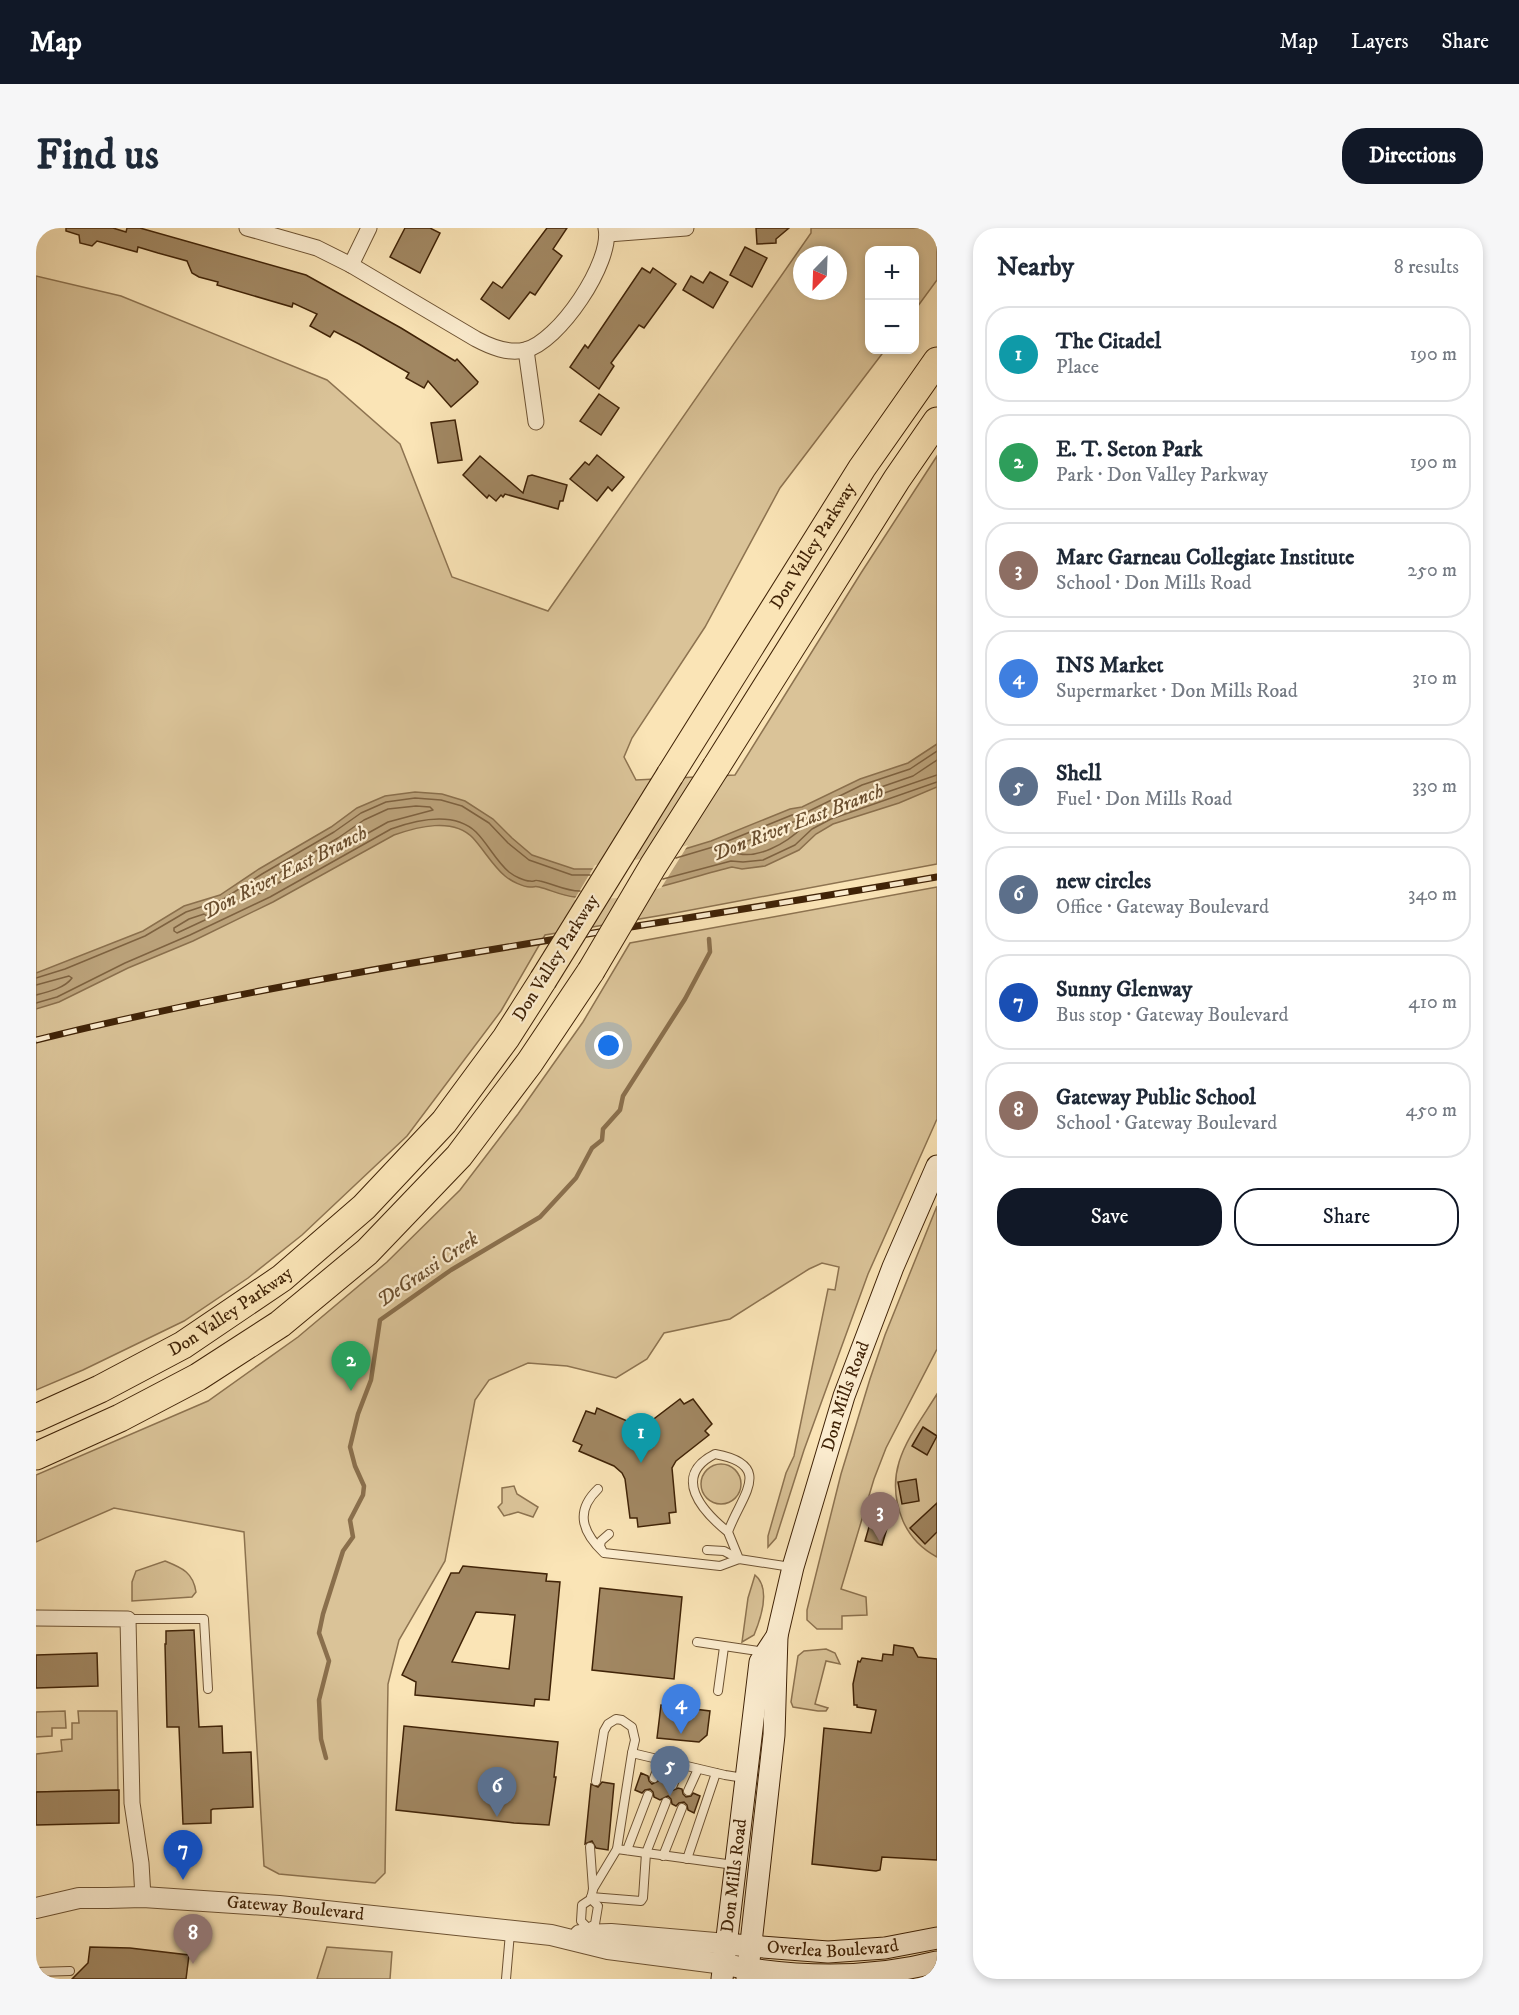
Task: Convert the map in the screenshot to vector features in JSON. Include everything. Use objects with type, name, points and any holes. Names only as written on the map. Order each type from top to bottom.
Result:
[{"type":"highway","name":"Don Valley Parkway","points":[[36,1418],[100,1389],[183,1346],[292,1270],[364,1207],[444,1122],[506,1038],[861,468],[937,362]]},
{"type":"highway","name":"Don Valley Parkway","points":[[36,1456],[120,1418],[198,1377],[280,1324],[367,1252],[459,1156],[530,1062],[591,971],[897,479],[937,421]]},
{"type":"main road","name":"Don Mills Road","points":[[747,1973],[774,1735],[772,1644],[843,1396],[893,1267],[937,1166]]},
{"type":"main road","name":"Don Mills Road","points":[[724,1962],[760,1662],[772,1644]]},
{"type":"main road","name":"Overlea Boulevard","points":[[724,1962],[750,1946],[828,1952],[885,1948],[937,1938]]},
{"type":"main road","name":"Overlea Boulevard","points":[[724,1962],[747,1973],[862,1974],[884,1973],[937,1962]]},
{"type":"street","points":[[247,228],[317,248],[351,265],[491,347],[515,352],[526,350],[552,335],[590,285],[600,267],[607,248],[607,231],[686,228]]},
{"type":"street","points":[[351,265],[369,228]]},
{"type":"street","points":[[526,350],[536,422]]},
{"type":"street","points":[[36,1618],[128,1619],[132,1803],[141,1863],[143,1897]]},
{"type":"street","name":"Gateway Boulevard","points":[[36,1908],[78,1898],[143,1897],[279,1906],[556,1936],[608,1949],[724,1962]]},
{"type":"street","name":"Gateway Boulevard","points":[[556,1936],[587,1931],[610,1934],[724,1962]]},
{"type":"lane","points":[[728,1532],[739,1506],[749,1492],[750,1478],[746,1469],[737,1460],[715,1454],[703,1460],[696,1469],[692,1484],[700,1504],[728,1532],[739,1559]]},
{"type":"lane","points":[[598,1489],[587,1504],[584,1526],[588,1536],[604,1553],[720,1566],[739,1559]]},
{"type":"lane","points":[[604,1553],[600,1546],[601,1540],[609,1534]]},
{"type":"lane","points":[[707,1550],[724,1551],[739,1559],[793,1567]]},
{"type":"lane","points":[[128,1619],[204,1619],[208,1689]]},
{"type":"lane","points":[[697,1642],[724,1647],[772,1644]]},
{"type":"lane","points":[[718,1691],[724,1647]]},
{"type":"lane","points":[[590,1847],[592,1895],[598,1909],[596,1923],[587,1931],[581,1921],[582,1905],[592,1895],[617,1849],[635,1740],[632,1727],[622,1720],[616,1719],[608,1724],[604,1731],[596,1780]]},
{"type":"lane","points":[[632,1753],[745,1778]]},
{"type":"lane","points":[[654,1778],[661,1760]]},
{"type":"lane","points":[[673,1785],[681,1765]]},
{"type":"lane","points":[[688,1791],[698,1769]]},
{"type":"lane","points":[[687,1859],[716,1773]]},
{"type":"lane","points":[[627,1850],[648,1795]]},
{"type":"lane","points":[[592,1895],[641,1901],[646,1853],[666,1802]]},
{"type":"lane","points":[[663,1856],[682,1808]]},
{"type":"lane","points":[[617,1849],[736,1865]]},
{"type":"lane","points":[[506,1979],[510,1932]]},
{"type":"lane","points":[[36,1972],[70,1971]]},
{"type":"shaded area","points":[[811,228],[937,228],[937,280],[919,305],[919,246],[865,246],[865,354],[882,354],[780,488],[705,627],[632,738],[624,757],[636,780],[735,775],[937,456],[937,864],[545,935],[501,1011],[407,1136],[302,1235],[248,1278],[184,1321],[36,1390],[36,276],[121,296],[327,380],[400,444],[452,577],[548,611],[793,259],[793,300],[847,300],[847,246],[802,246],[811,233]]},
{"type":"shaded area","points":[[937,887],[937,1119],[868,1274],[804,1450],[776,1538],[768,1547],[768,1536],[786,1473],[794,1456],[828,1289],[835,1290],[839,1267],[822,1263],[809,1269],[730,1319],[664,1333],[647,1359],[616,1378],[567,1366],[528,1363],[489,1380],[475,1400],[445,1561],[399,1640],[388,1684],[385,1873],[375,1883],[279,1874],[264,1866],[244,1532],[114,1508],[36,1542],[36,1475],[208,1401],[298,1337],[387,1262],[460,1190],[518,1114],[583,1022],[630,943]]},
{"type":"shaded area","points":[[937,1206],[937,1349],[886,1448],[874,1479],[841,1589],[866,1597],[867,1615],[842,1616],[842,1629],[817,1629],[807,1620],[807,1610],[841,1474],[885,1335]]},
{"type":"shaded area","points":[[937,1394],[937,1557],[917,1542],[906,1527],[897,1502],[895,1485],[902,1454]]},
{"type":"shaded area","points":[[721,1464],[729,1465],[735,1470],[740,1476],[740,1492],[735,1498],[729,1503],[721,1504],[713,1503],[707,1498],[702,1492],[701,1484],[702,1476],[707,1470],[713,1465]]},
{"type":"shaded area","points":[[514,1486],[517,1494],[538,1507],[533,1517],[518,1512],[504,1516],[498,1507],[502,1503],[502,1488]]},
{"type":"shaded area","points":[[165,1561],[189,1575],[196,1592],[192,1597],[132,1601],[132,1582],[136,1571]]},
{"type":"shaded area","points":[[755,1575],[763,1587],[762,1612],[754,1635],[742,1642],[748,1598]]},
{"type":"shaded area","points":[[826,1649],[835,1653],[840,1664],[826,1661],[815,1704],[828,1708],[826,1711],[818,1711],[793,1707],[791,1702],[798,1656],[804,1651]]},
{"type":"shaded area","points":[[65,1711],[66,1728],[52,1728],[52,1736],[36,1737],[36,1712]]},
{"type":"shaded area","points":[[78,1711],[117,1711],[118,1790],[36,1792],[36,1754],[62,1751],[61,1740],[72,1739],[72,1723],[79,1723]]},
{"type":"shaded area","points":[[327,1947],[392,1952],[390,1979],[317,1979]]},
{"type":"water","name":"Don River East Branch","points":[[937,744],[937,787],[899,803],[833,824],[816,834],[799,850],[765,866],[742,869],[732,867],[633,893],[593,898],[575,897],[539,887],[524,886],[510,880],[465,832],[445,826],[413,829],[394,835],[273,902],[193,941],[128,968],[59,1002],[36,1009],[36,973],[143,931],[184,906],[220,895],[331,827],[357,808],[385,796],[415,792],[442,794],[465,801],[493,819],[532,855],[574,869],[593,869],[642,862],[711,841],[790,809],[802,807],[860,779],[908,763]]},
{"type":"pier","points":[[688,845],[661,888],[618,898],[574,900],[595,865],[641,859]]},
{"type":"building","points":[[66,228],[113,228],[126,232],[127,228],[140,228],[306,275],[455,361],[457,359],[478,382],[451,407],[428,381],[424,388],[406,378],[409,373],[359,344],[334,331],[330,337],[310,326],[317,314],[293,303],[292,307],[217,285],[218,282],[192,273],[187,261],[138,247],[137,252],[97,241],[92,246],[80,243],[79,235],[66,231]]},
{"type":"building","points":[[405,228],[430,228],[440,233],[420,273],[390,257]]},
{"type":"building","points":[[547,228],[567,228],[553,249],[562,256],[535,295],[530,292],[509,319],[481,299],[493,282],[502,288]]},
{"type":"building","points":[[756,228],[789,228],[776,239],[776,243],[757,244]]},
{"type":"building","points":[[745,247],[767,258],[752,287],[730,275]]},
{"type":"building","points":[[642,268],[650,273],[653,268],[676,284],[644,328],[639,325],[611,363],[614,366],[599,389],[570,367],[585,345],[588,348]]},
{"type":"building","points":[[710,272],[728,282],[713,308],[683,290],[691,276],[703,283]]},
{"type":"building","points":[[599,394],[619,408],[601,435],[580,421]]},
{"type":"building","points":[[455,420],[462,460],[438,463],[431,423]]},
{"type":"building","points":[[597,455],[624,477],[612,491],[608,487],[597,501],[570,479],[585,462],[589,465]]},
{"type":"building","points":[[480,456],[523,493],[528,476],[532,475],[567,485],[563,501],[560,501],[558,509],[505,494],[496,501],[489,495],[487,498],[463,475]]},
{"type":"building","points":[[680,1399],[684,1404],[693,1399],[712,1424],[705,1431],[709,1435],[676,1461],[672,1468],[676,1512],[669,1513],[670,1523],[638,1527],[637,1518],[630,1518],[625,1479],[622,1473],[614,1466],[579,1451],[582,1445],[573,1441],[586,1411],[595,1414],[597,1408],[634,1424],[642,1424],[651,1421]]},
{"type":"building","points":[[923,1427],[937,1436],[927,1455],[912,1446]]},
{"type":"building","points":[[916,1479],[919,1501],[902,1504],[898,1482]]},
{"type":"building","points":[[937,1503],[937,1532],[925,1544],[910,1528]]},
{"type":"building","points":[[871,1520],[888,1525],[882,1545],[865,1541]]},
{"type":"building","points":[[463,1566],[547,1574],[546,1581],[560,1582],[549,1700],[535,1699],[534,1706],[415,1695],[416,1682],[402,1675],[451,1573],[459,1573]],"holes":[[[476,1612],[515,1615],[509,1669],[452,1662]]]},
{"type":"building","points":[[600,1588],[682,1597],[674,1679],[592,1670]]},
{"type":"building","points":[[194,1630],[199,1727],[222,1726],[223,1753],[251,1752],[253,1807],[213,1809],[211,1810],[211,1823],[183,1824],[179,1727],[167,1727],[165,1644],[166,1631]]},
{"type":"building","points":[[894,1645],[913,1648],[918,1657],[937,1659],[937,1860],[882,1857],[880,1870],[876,1871],[812,1864],[824,1728],[871,1733],[876,1710],[854,1705],[853,1684],[858,1661],[860,1662],[862,1658],[882,1661],[883,1654],[893,1655]]},
{"type":"building","points":[[97,1653],[98,1686],[36,1688],[36,1655]]},
{"type":"building","points":[[661,1705],[710,1711],[707,1735],[699,1742],[657,1738]]},
{"type":"building","points":[[404,1726],[558,1742],[549,1825],[396,1810]]},
{"type":"building","points":[[641,1773],[648,1776],[652,1784],[660,1780],[667,1783],[671,1791],[682,1789],[686,1797],[693,1793],[700,1796],[694,1813],[688,1810],[684,1802],[676,1806],[672,1804],[668,1796],[660,1800],[654,1797],[650,1789],[642,1793],[635,1790]]},
{"type":"building","points":[[602,1782],[614,1784],[608,1850],[596,1848],[592,1841],[585,1844],[591,1784],[598,1787]]},
{"type":"building","points":[[119,1790],[119,1823],[36,1825],[36,1792]]},
{"type":"building","points":[[90,1947],[130,1948],[189,1955],[186,1979],[72,1979],[88,1963]]},
{"type":"waterway","name":"DeGrassi Creek","points":[[326,1758],[321,1739],[319,1700],[329,1661],[319,1633],[343,1551],[353,1537],[350,1520],[363,1495],[364,1486],[350,1447],[358,1414],[371,1380],[380,1320],[451,1270],[540,1217],[576,1178],[592,1148],[602,1140],[603,1129],[620,1110],[623,1096],[685,999],[710,952],[709,939]]},
{"type":"railway","points":[[36,1040],[147,1014],[372,970],[937,877]]},
{"type":"place","name":"E. T. Seton Park","points":[[351,1391]]},
{"type":"place","name":"The Citadel","points":[[641,1463]]},
{"type":"place","name":"Marc Garneau Collegiate Institute","points":[[880,1542]]},
{"type":"place","name":"INS Market","points":[[681,1734]]},
{"type":"place","name":"Shell","points":[[670,1796]]},
{"type":"place","name":"new circles","points":[[497,1817]]},
{"type":"place","name":"Sunny Glenway","points":[[183,1880]]},
{"type":"place","name":"Gateway Public School","points":[[193,1964]]}]
